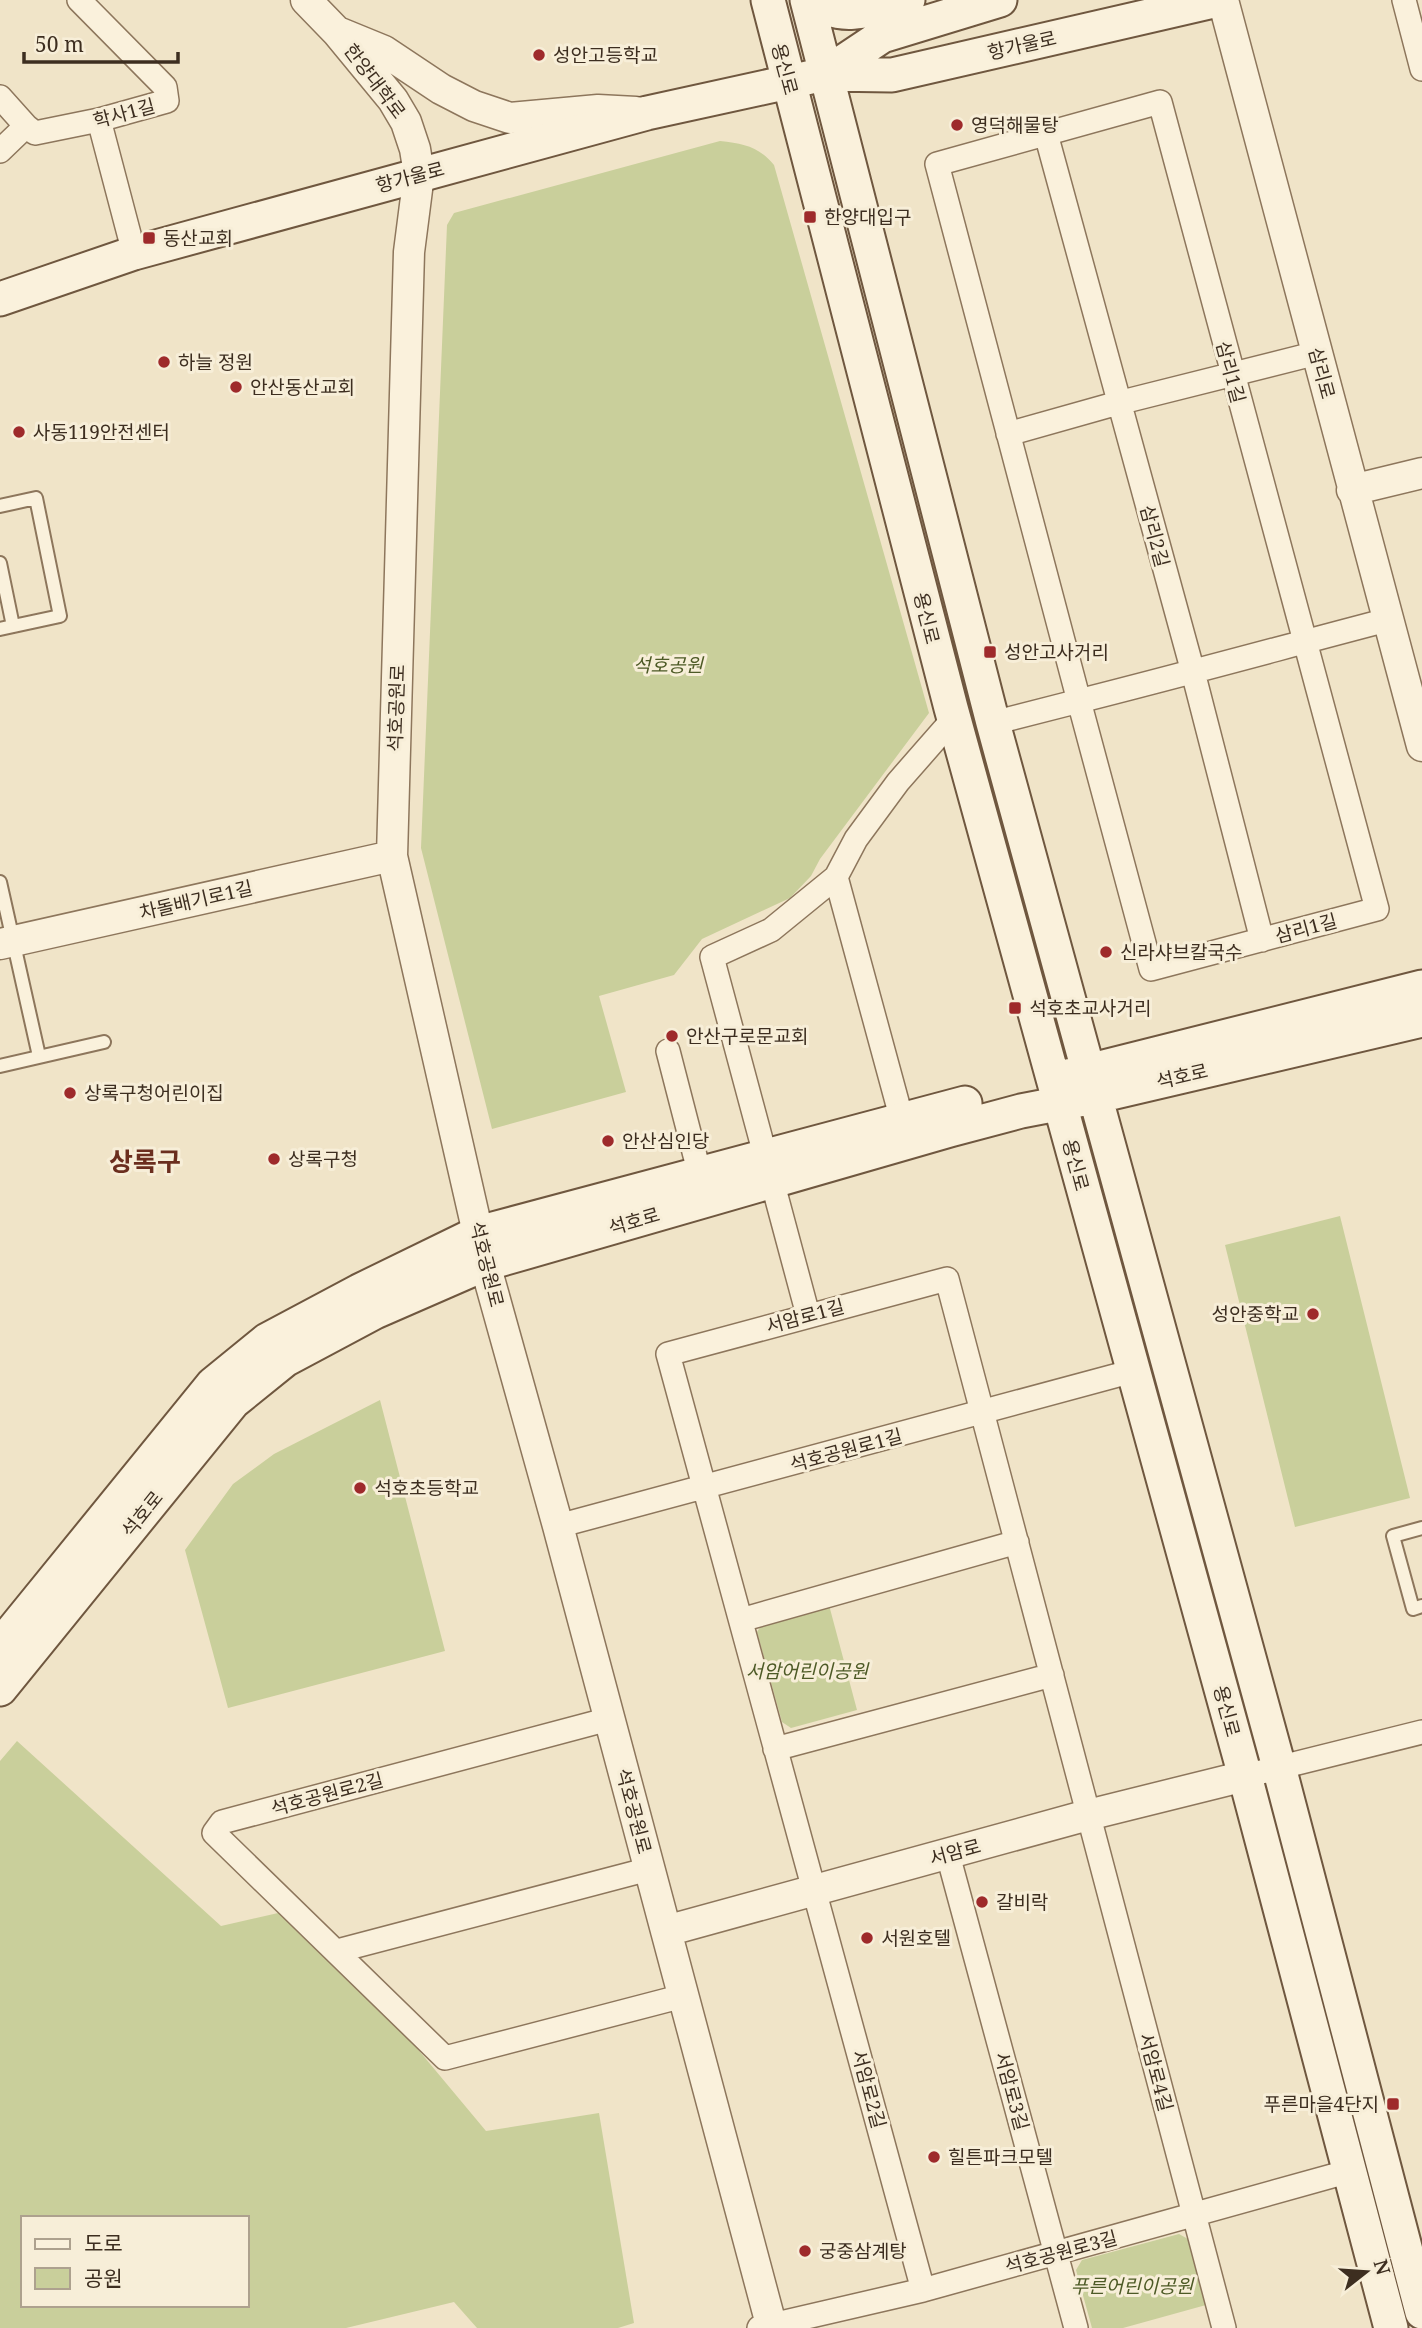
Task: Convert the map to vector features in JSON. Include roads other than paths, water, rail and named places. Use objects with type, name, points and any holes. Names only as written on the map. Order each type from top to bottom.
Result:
[{"type":"main road","name":"용신로","points":[[768,0],[954,718],[1245,1776],[1391,2328]]},
{"type":"main road","name":"용신로","points":[[807,0],[993,723],[1279,1767],[1422,2312]]},
{"type":"main road","points":[[817,0],[830,10],[843,12],[908,0]]},
{"type":"main road","name":"항가울로","points":[[825,74],[882,36],[1000,0]]},
{"type":"main road","name":"항가울로","points":[[0,299],[134,253],[647,113],[825,74],[892,75],[1218,0]]},
{"type":"main road","name":"석호로","points":[[1091,1084],[1422,987]]},
{"type":"main road","name":"석호로","points":[[0,1689],[11,1636],[213,1384],[267,1340],[359,1291],[700,1175],[768,1169],[902,1119],[1422,1020]]},
{"type":"main road","name":"석호로","points":[[482,1249],[768,1169],[950,1130],[1056,1091]]},
{"type":"street","name":"학사1길","points":[[26,126],[35,133],[99,120],[167,101],[166,88],[79,0]]},
{"type":"street","name":"한양대학로","points":[[306,0],[337,32],[393,100],[406,122],[415,149],[419,174]]},
{"type":"street","name":"삼리로","points":[[1223,0],[1422,746]]},
{"type":"street","points":[[1404,0],[1422,69]]},
{"type":"street","points":[[337,32],[384,51],[441,89],[474,106],[510,118],[598,110],[647,113]]},
{"type":"street","points":[[0,97],[26,126],[0,151]]},
{"type":"street","name":"삼리1길","points":[[1160,102],[1377,909],[1151,969],[937,163],[1046,134],[1160,102]]},
{"type":"street","points":[[99,120],[134,253]]},
{"type":"street","name":"삼리2길","points":[[1046,134],[1262,940]]},
{"type":"street","name":"석호공원로","points":[[419,174],[409,252],[392,856],[482,1249],[666,1931],[767,2327]]},
{"type":"street","points":[[1008,434],[1317,353]]},
{"type":"street","points":[[1352,490],[1422,473]]},
{"type":"street","points":[[993,723],[1387,620]]},
{"type":"street","points":[[808,1315],[712,957],[771,930],[836,877],[856,839],[898,782],[954,718]]},
{"type":"street","name":"차돌배기로1길","points":[[7,943],[392,856]]},
{"type":"street","points":[[836,877],[902,1119]]},
{"type":"street","points":[[668,1051],[700,1175]]},
{"type":"street","name":"서암로1길","points":[[814,1889],[667,1354],[808,1315],[947,1279],[1088,1815]]},
{"type":"street","name":"석호공원로1길","points":[[558,1526],[1133,1371]]},
{"type":"street","points":[[741,1620],[1017,1542]]},
{"type":"street","points":[[775,1749],[1052,1675]]},
{"type":"street","name":"석호공원로2길","points":[[609,1718],[222,1822],[214,1833],[445,2058],[683,1996]]},
{"type":"street","points":[[1245,1776],[1422,1732]]},
{"type":"street","name":"서암로","points":[[666,1931],[1088,1815],[1245,1776]]},
{"type":"street","name":"서암로4길","points":[[1088,1815],[1224,2328]]},
{"type":"street","name":"서암로3길","points":[[948,1855],[1076,2328]]},
{"type":"street","points":[[337,1951],[649,1869]]},
{"type":"street","name":"서암로2길","points":[[814,1889],[923,2290]]},
{"type":"street","name":"석호공원로3길","points":[[767,2327],[923,2290],[1350,2171]]},
{"type":"lane","points":[[0,506],[36,498],[60,616],[7,628],[0,563]]},
{"type":"lane","points":[[0,882],[7,943],[39,1056]]},
{"type":"lane","points":[[0,1066],[104,1042]]},
{"type":"lane","points":[[1422,1528],[1393,1536],[1413,1609],[1422,1606]]},
{"type":"place","name":"성안고등학교","points":[[539,55]]},
{"type":"place","name":"영덕해물탕","points":[[957,125]]},
{"type":"place","name":"한양대입구","points":[[810,217]]},
{"type":"place","name":"동산교회","points":[[149,238]]},
{"type":"place","name":"하늘 정원","points":[[164,362]]},
{"type":"place","name":"안산동산교회","points":[[236,387]]},
{"type":"place","name":"사동119안전센터","points":[[19,432]]},
{"type":"place","name":"성안고사거리","points":[[990,652]]},
{"type":"place","name":"신라샤브칼국수","points":[[1106,952]]},
{"type":"place","name":"석호초교사거리","points":[[1015,1008]]},
{"type":"place","name":"안산구로문교회","points":[[672,1036]]},
{"type":"place","name":"상록구청어린이집","points":[[70,1093]]},
{"type":"place","name":"안산심인당","points":[[608,1141]]},
{"type":"place","name":"상록구청","points":[[274,1159]]},
{"type":"place","name":"성안중학교","points":[[1313,1314]]},
{"type":"place","name":"석호초등학교","points":[[360,1488]]},
{"type":"place","name":"갈비락","points":[[982,1902]]},
{"type":"place","name":"서원호텔","points":[[867,1938]]},
{"type":"place","name":"푸른마을4단지","points":[[1393,2104]]},
{"type":"place","name":"힐튼파크모텔","points":[[934,2157]]},
{"type":"place","name":"궁중삼계탕","points":[[805,2251]]},
{"type":"district","name":"상록구","points":[[145,1162]]},
{"type":"park label","name":"석호공원","points":[[668,665]]},
{"type":"park label","name":"서암어린이공원","points":[[807,1671]]},
{"type":"park label","name":"푸른어린이공원","points":[[1132,2286]]}]
